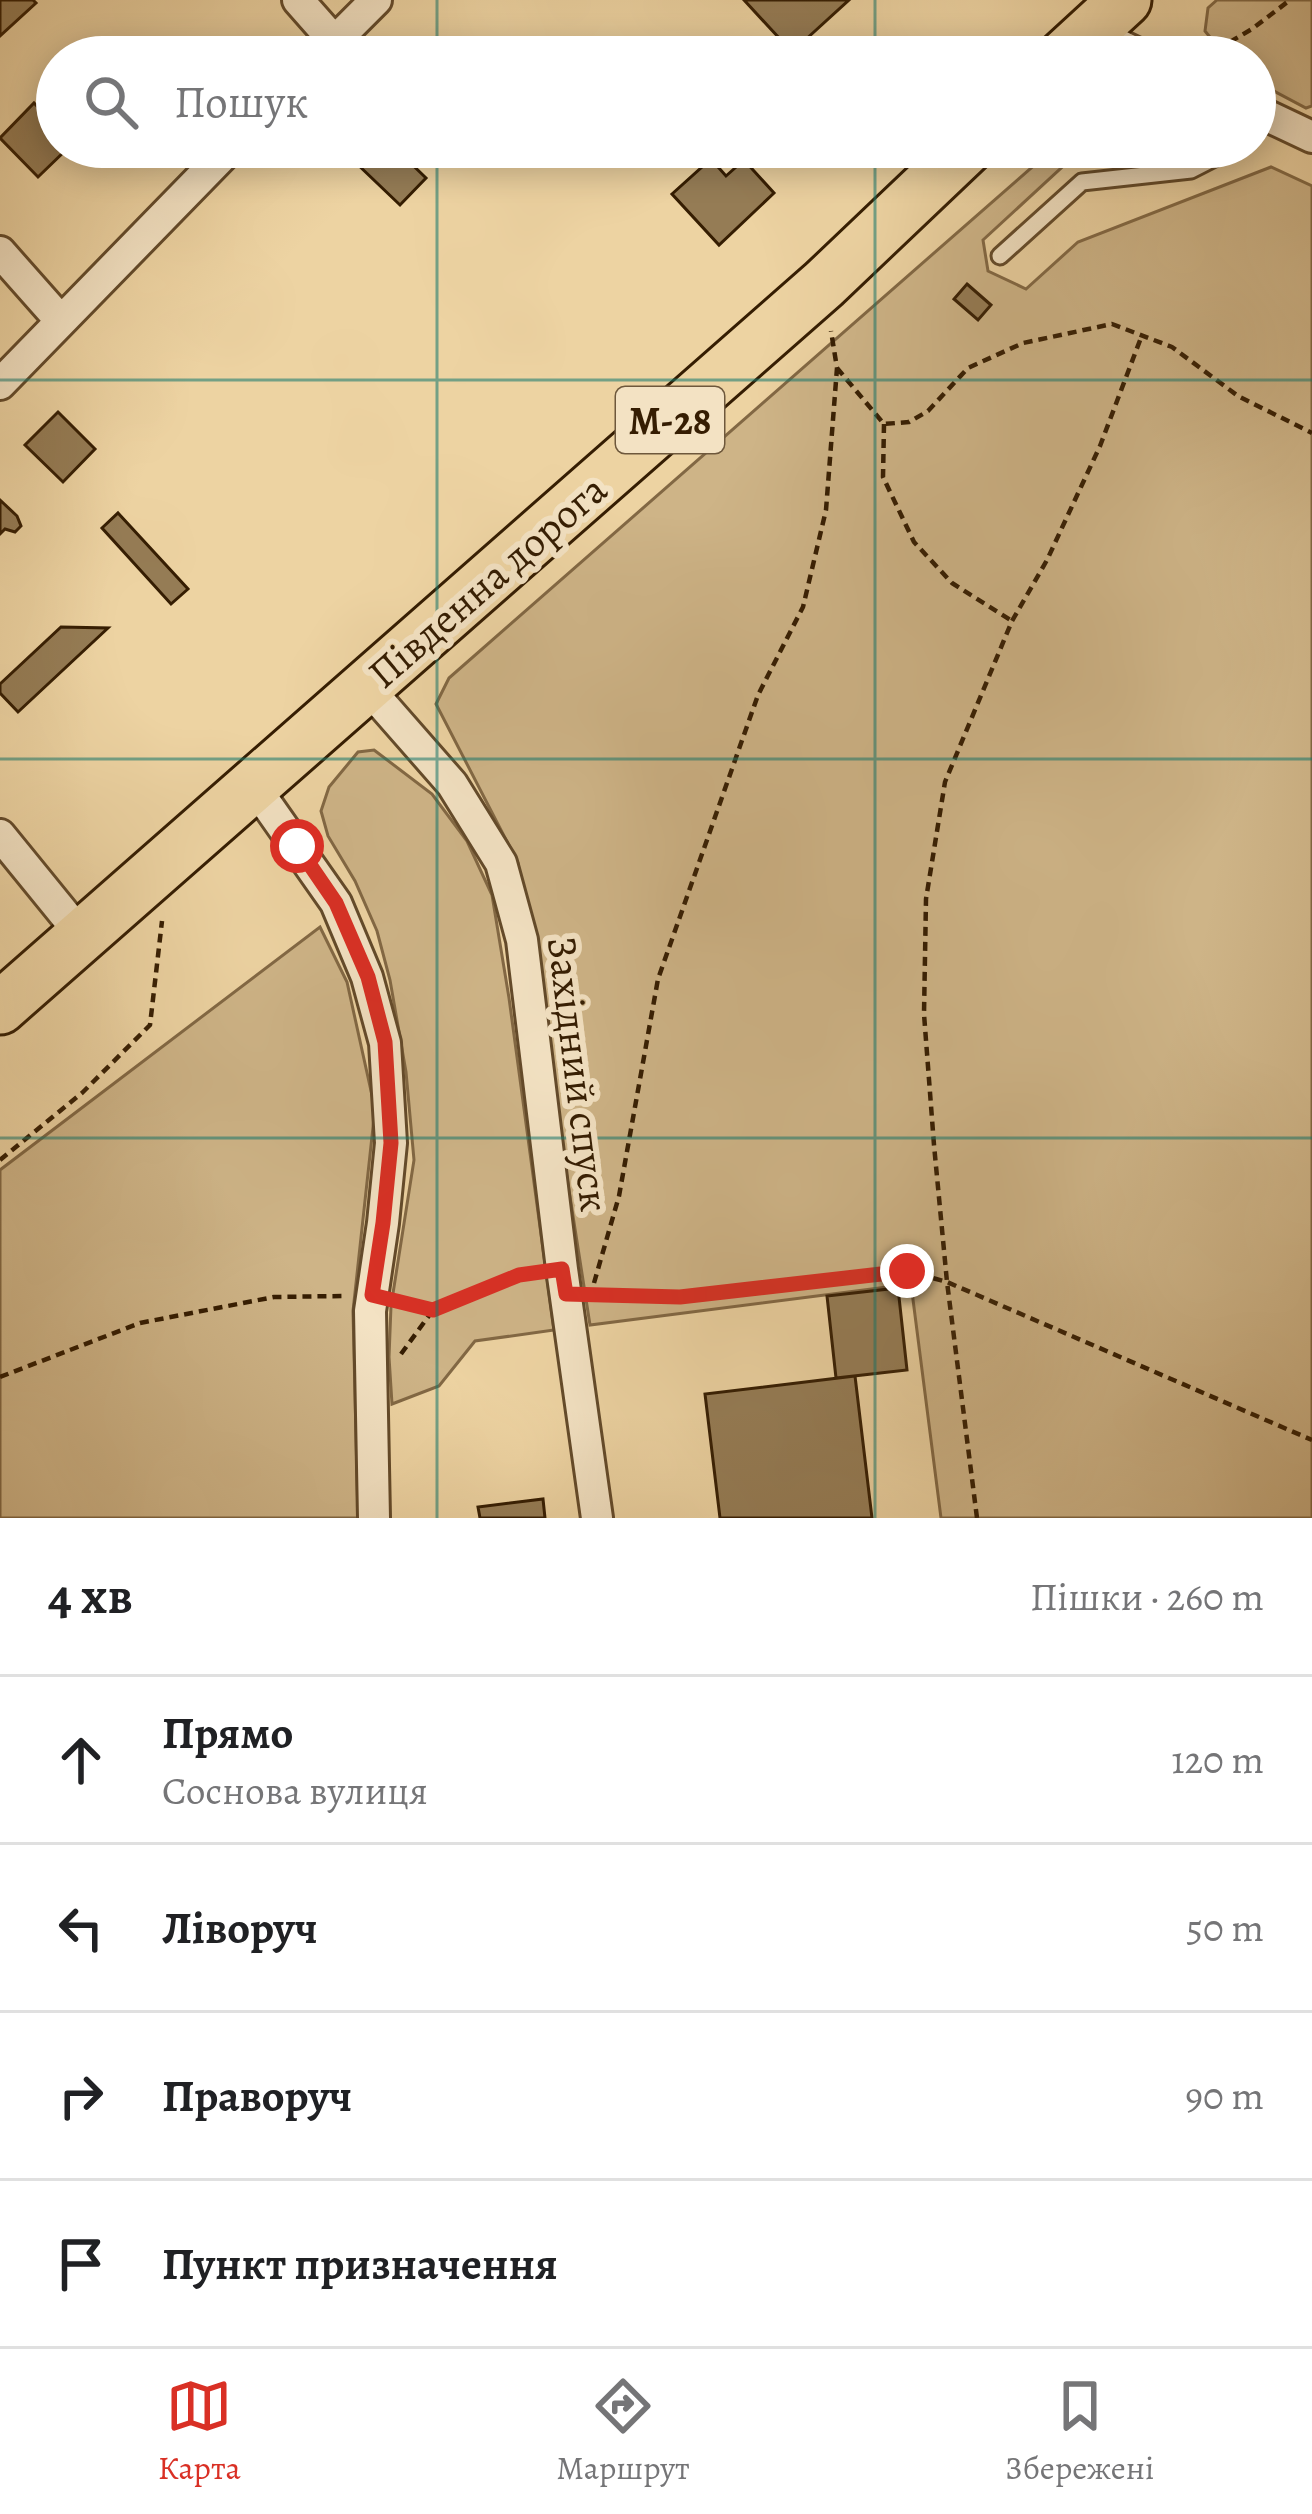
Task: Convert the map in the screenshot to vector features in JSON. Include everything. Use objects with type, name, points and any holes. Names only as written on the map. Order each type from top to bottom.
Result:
[{"type":"highway","name":"Південна дорога","points":[[0,1008],[824,284],[946,168]]},
{"type":"street","points":[[298,0],[319,36]]},
{"type":"street","points":[[340,36],[376,0]]},
{"type":"street","points":[[1276,124],[1312,137]]},
{"type":"street","points":[[0,384],[210,168]]},
{"type":"street","points":[[0,252],[61,321]]},
{"type":"street","name":"Західний спуск","points":[[367,686],[452,784],[501,863],[522,940],[573,1286],[597,1518]]},
{"type":"street","points":[[254,786],[336,903],[368,977],[385,1042],[391,1143],[370,1311],[374,1518]]},
{"type":"street","points":[[0,835],[83,937]]},
{"type":"lane","points":[[1000,256],[1082,182],[1195,168]]},
{"type":"path","points":[[1240,36],[1290,0]]},
{"type":"path","points":[[573,1286],[619,1196],[658,979],[758,695],[803,607],[826,510],[837,368],[824,284]]},
{"type":"path","points":[[884,424],[909,422],[928,411],[968,368],[1023,343],[1112,324],[1172,347],[1238,396],[1312,433]]},
{"type":"path","points":[[977,1518],[947,1282],[924,1014],[926,899],[946,782],[1012,621],[1047,560],[1100,446],[1142,335]]},
{"type":"path","points":[[837,368],[884,424],[884,477],[914,542],[952,583],[1012,621]]},
{"type":"path","points":[[0,1160],[82,1093],[150,1025],[168,862]]},
{"type":"path","points":[[373,1393],[433,1310],[519,1275],[680,1297],[907,1271],[947,1282],[1312,1439]]},
{"type":"path","points":[[0,1376],[140,1323],[274,1298],[372,1295],[433,1310]]},
{"type":"shaded area","points":[[1217,0],[1312,0],[1312,106],[1306,108],[1276,92],[1276,36],[1209,36],[1205,31],[1208,8]]},
{"type":"shaded area","points":[[1031,168],[1061,168],[983,240],[988,271],[1026,289],[1078,242],[1268,168],[1312,186],[1312,1518],[941,1518],[911,1284],[590,1325],[518,863],[436,704],[449,678]]},
{"type":"shaded area","points":[[374,750],[432,794],[467,841],[492,895],[554,1330],[475,1341],[439,1386],[392,1404],[391,1306],[414,1160],[406,1072],[377,931],[328,836],[321,811],[329,787],[358,752]]},
{"type":"shaded area","points":[[320,927],[347,982],[375,1109],[353,1311],[358,1518],[0,1518],[0,1170]]},
{"type":"building","points":[[0,0],[33,0],[36,3],[0,36]]},
{"type":"building","points":[[744,0],[849,0],[810,36],[777,36]]},
{"type":"building","points":[[34,103],[36,168],[47,168],[38,177],[0,138]]},
{"type":"building","points":[[361,168],[416,168],[426,178],[400,205]]},
{"type":"building","points":[[701,168],[719,168],[726,176],[735,168],[751,168],[774,193],[719,245],[672,194]]},
{"type":"building","points":[[967,284],[991,305],[978,320],[954,299]]},
{"type":"building","points":[[58,412],[95,449],[63,482],[25,445]]},
{"type":"building","points":[[0,500],[17,516],[21,526],[15,532],[5,529],[0,534]]},
{"type":"building","points":[[118,513],[188,589],[171,604],[102,528]]},
{"type":"building","points":[[61,627],[108,628],[18,712],[0,693],[0,684]]},
{"type":"building","points":[[898,1288],[907,1370],[836,1378],[827,1296]]},
{"type":"building","points":[[855,1376],[872,1518],[720,1518],[705,1394]]},
{"type":"building","points":[[543,1499],[545,1518],[480,1518],[478,1507]]},
{"type":"route","points":[[297,846],[336,903],[368,977],[385,1042],[391,1143],[372,1295],[433,1310],[519,1275],[562,1269],[566,1294],[680,1297],[907,1271]]}]
